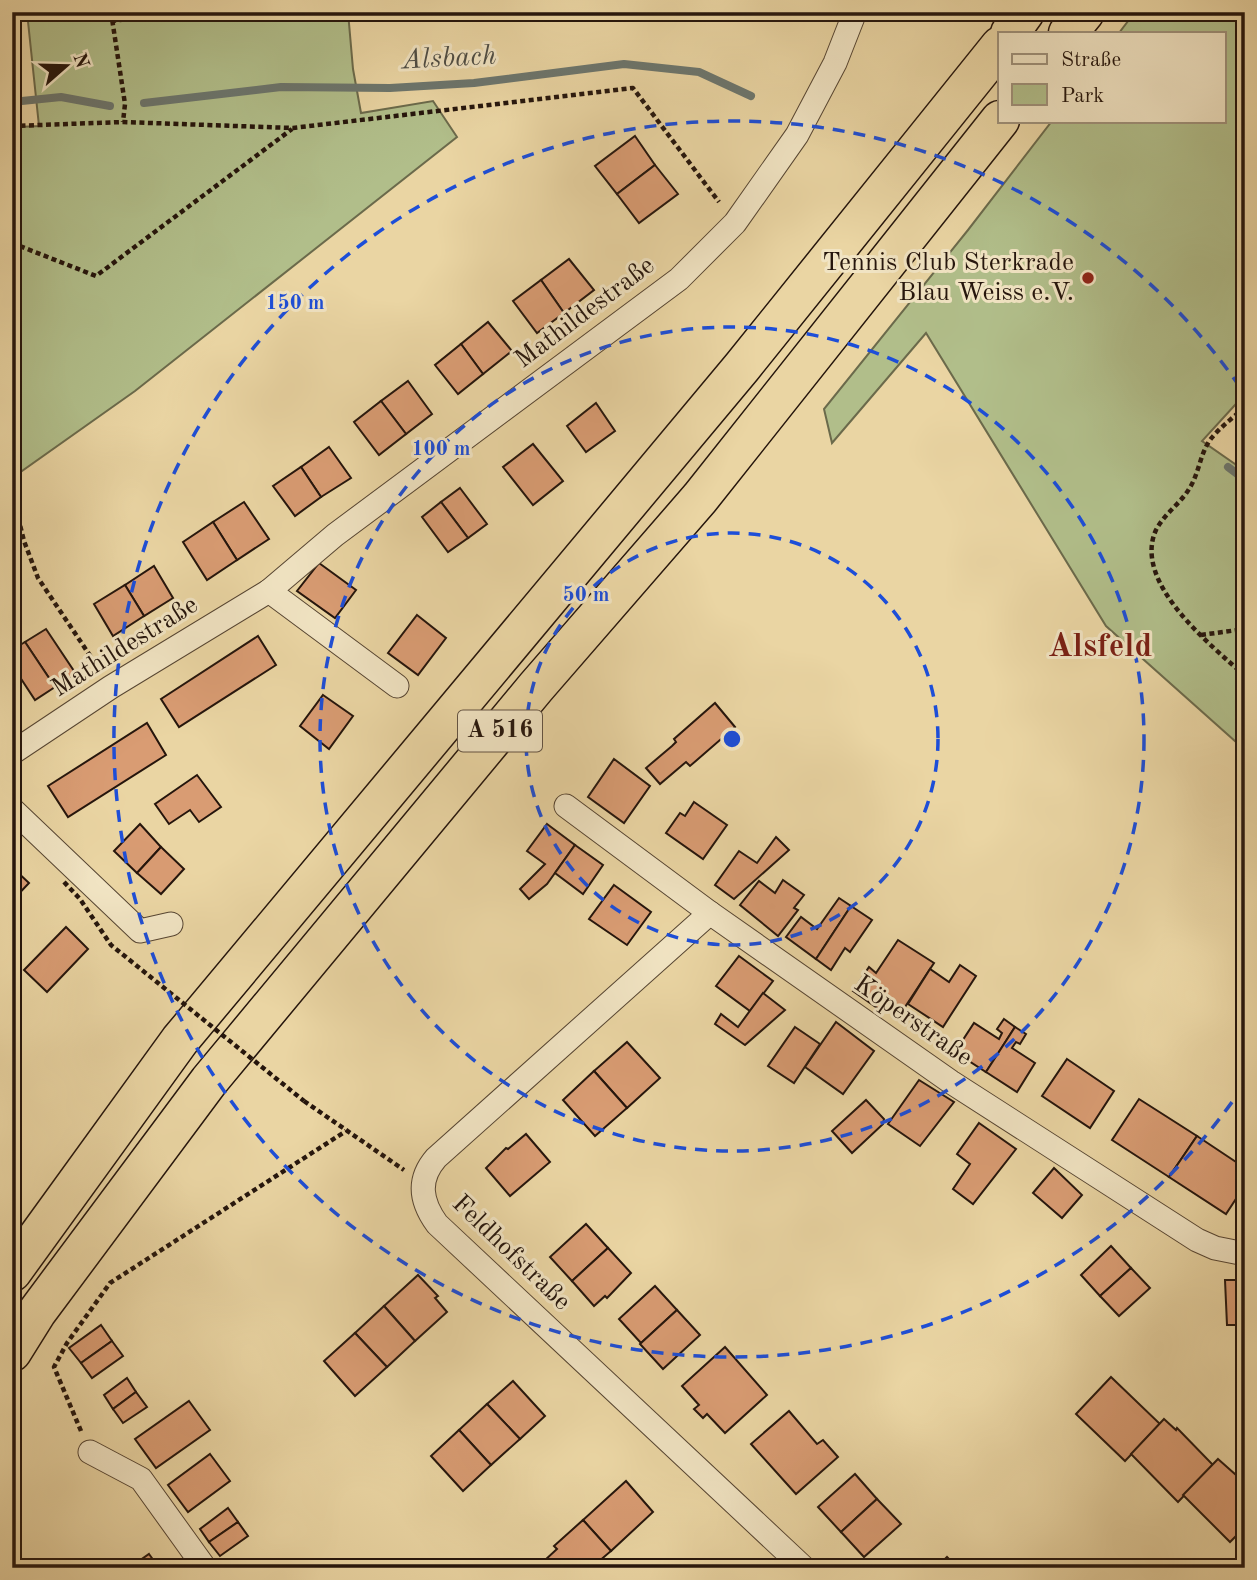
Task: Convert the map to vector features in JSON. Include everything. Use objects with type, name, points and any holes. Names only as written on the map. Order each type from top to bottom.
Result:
[{"type":"highway","points":[[1011,32],[1025,12]]},
{"type":"highway","points":[[1069,32],[1085,12]]},
{"type":"highway","name":"A 516","points":[[12,1272],[180,1040],[742,367],[998,48]]},
{"type":"highway","name":"A 516","points":[[12,1352],[37,1312],[209,1081],[536,687],[700,498],[998,122]]},
{"type":"street","name":"Mathildestraße","points":[[12,753],[111,687],[269,591],[335,535],[679,279],[735,223],[797,135],[835,63],[855,12]]},
{"type":"street","points":[[269,591],[397,686]]},
{"type":"street","name":"Köperstraße","points":[[566,806],[710,913],[951,1082],[1197,1240],[1215,1248],[1245,1254]]},
{"type":"street","points":[[12,809],[140,931],[171,924]]},
{"type":"street","name":"Feldhofstraße","points":[[710,913],[436,1158],[427,1170],[422,1198],[437,1224],[804,1568]]},
{"type":"street","points":[[90,1452],[141,1479],[205,1568]]},
{"type":"path","points":[[111,12],[125,103],[123,122]]},
{"type":"path","points":[[111,21],[192,12]]},
{"type":"path","points":[[12,126],[123,122],[293,128],[633,88],[735,223]]},
{"type":"path","points":[[12,243],[96,276],[293,128]]},
{"type":"path","points":[[1245,407],[1210,441],[1189,489],[1162,520],[1155,533],[1152,559],[1163,592],[1201,635],[1245,676]]},
{"type":"path","points":[[12,493],[24,541],[38,578],[111,687]]},
{"type":"path","points":[[1201,635],[1245,629]]},
{"type":"path","points":[[64,882],[80,898],[111,945],[304,1101],[423,1182]]},
{"type":"path","points":[[90,1452],[54,1367],[67,1343],[110,1283],[346,1131]]},
{"type":"green space","points":[[27,12],[348,12],[353,69],[361,113],[433,101],[457,137],[135,391],[12,478],[12,125],[39,126]]},
{"type":"green space","name":"Tennis Club Sterkrade Blau Weiss e.V.","points":[[1135,12],[1245,12],[1245,394],[1202,441],[1245,471],[1245,750],[1106,626],[926,333],[832,443],[824,409],[1051,122],[1226,122],[1226,32],[1120,32]]},
{"type":"building","points":[[635,136],[655,165],[617,194],[595,166]]},
{"type":"building","points":[[655,165],[678,194],[639,223],[617,194]]},
{"type":"building","points":[[569,259],[594,290],[564,313],[541,280]]},
{"type":"building","points":[[541,280],[564,313],[537,333],[513,301]]},
{"type":"building","points":[[488,322],[512,351],[483,374],[461,344]]},
{"type":"building","points":[[461,344],[483,374],[458,394],[435,365]]},
{"type":"building","points":[[408,381],[432,414],[406,434],[381,401]]},
{"type":"building","points":[[381,401],[406,434],[379,455],[354,422]]},
{"type":"building","points":[[596,403],[615,431],[586,452],[567,426]]},
{"type":"building","points":[[533,444],[563,481],[533,505],[503,467]]},
{"type":"building","points":[[329,447],[351,478],[321,497],[301,467]]},
{"type":"building","points":[[301,467],[321,497],[295,516],[273,486]]},
{"type":"building","points":[[460,488],[487,524],[468,538],[441,502]]},
{"type":"building","points":[[244,502],[269,539],[237,560],[213,522]]},
{"type":"building","points":[[441,502],[468,538],[448,552],[422,517]]},
{"type":"building","points":[[213,522],[237,560],[207,580],[183,542]]},
{"type":"building","points":[[319,563],[356,590],[335,618],[297,591]]},
{"type":"building","points":[[154,566],[173,598],[144,616],[125,585]]},
{"type":"building","points":[[125,585],[144,616],[113,636],[94,604]]},
{"type":"building","points":[[417,615],[446,638],[418,675],[388,653]]},
{"type":"building","points":[[46,629],[76,674],[55,687],[25,642]]},
{"type":"building","points":[[258,636],[276,665],[179,727],[161,699]]},
{"type":"building","points":[[25,642],[55,687],[35,700],[12,665],[12,650]]},
{"type":"building","points":[[323,695],[353,716],[329,749],[300,726]]},
{"type":"building","points":[[715,703],[735,727],[690,766],[686,762],[660,784],[646,768]]},
{"type":"building","points":[[147,723],[166,755],[68,817],[48,786]]},
{"type":"building","points":[[614,759],[650,786],[624,823],[588,797]]},
{"type":"building","points":[[197,775],[221,807],[199,822],[190,810],[169,824],[155,804]]},
{"type":"building","points":[[694,802],[727,825],[703,859],[666,833],[680,813],[685,816]]},
{"type":"building","points":[[140,824],[161,847],[137,873],[114,851]]},
{"type":"building","points":[[547,824],[575,845],[547,884],[529,899],[520,889],[545,864],[527,851]]},
{"type":"building","points":[[776,837],[789,850],[734,899],[715,885],[739,851],[757,863]]},
{"type":"building","points":[[575,845],[603,865],[583,894],[555,873]]},
{"type":"building","points":[[161,847],[184,869],[161,894],[137,873]]},
{"type":"building","points":[[12,867],[29,883],[12,901]]},
{"type":"building","points":[[783,880],[804,895],[794,908],[798,910],[778,936],[740,905],[759,881],[775,893]]},
{"type":"building","points":[[614,885],[651,912],[627,945],[589,919]]},
{"type":"building","points":[[839,898],[851,906],[816,959],[786,937],[801,917],[817,929]]},
{"type":"building","points":[[851,906],[872,920],[850,952],[845,948],[831,970],[816,959]]},
{"type":"building","points":[[66,927],[88,949],[47,992],[24,970]]},
{"type":"building","points":[[898,940],[934,963],[903,1010],[890,1001],[883,1012],[853,991],[869,967],[876,973]]},
{"type":"building","points":[[739,956],[773,981],[750,1011],[716,986]]},
{"type":"building","points":[[960,965],[976,976],[943,1027],[908,1004],[930,969],[949,982]]},
{"type":"building","points":[[763,993],[785,1010],[745,1045],[715,1024],[721,1014],[738,1027]]},
{"type":"building","points":[[1004,1019],[1015,1027],[986,1072],[955,1052],[974,1023],[999,1039],[1002,1033],[997,1029]]},
{"type":"building","points":[[836,1022],[874,1051],[843,1094],[805,1067]]},
{"type":"building","points":[[795,1027],[820,1044],[794,1083],[768,1066]]},
{"type":"building","points":[[1015,1027],[1026,1034],[1020,1044],[1016,1042],[1012,1048],[1035,1063],[1017,1092],[986,1072]]},
{"type":"building","points":[[627,1042],[660,1078],[627,1108],[594,1071]]},
{"type":"building","points":[[1067,1059],[1114,1091],[1090,1128],[1042,1096]]},
{"type":"building","points":[[594,1071],[627,1108],[595,1136],[563,1100]]},
{"type":"building","points":[[919,1080],[954,1102],[920,1146],[888,1124]]},
{"type":"building","points":[[1139,1099],[1197,1136],[1169,1177],[1112,1140]]},
{"type":"building","points":[[866,1100],[884,1119],[883,1124],[852,1153],[832,1131]]},
{"type":"building","points":[[979,1123],[1016,1149],[973,1204],[953,1189],[970,1164],[957,1154]]},
{"type":"building","points":[[526,1134],[550,1162],[510,1196],[486,1168],[506,1148]]},
{"type":"building","points":[[1197,1136],[1245,1168],[1245,1185],[1226,1214],[1169,1177]]},
{"type":"building","points":[[1054,1168],[1082,1195],[1062,1218],[1033,1193]]},
{"type":"building","points":[[586,1224],[608,1248],[572,1281],[550,1257]]},
{"type":"building","points":[[1111,1246],[1131,1268],[1100,1296],[1081,1275]]},
{"type":"building","points":[[608,1248],[631,1273],[607,1298],[605,1296],[594,1306],[572,1281]]},
{"type":"building","points":[[1131,1268],[1150,1288],[1119,1316],[1100,1296]]},
{"type":"building","points":[[418,1275],[438,1296],[435,1298],[447,1312],[415,1341],[384,1306]]},
{"type":"building","points":[[1225,1280],[1245,1280],[1245,1325],[1227,1325]]},
{"type":"building","points":[[655,1286],[677,1310],[641,1343],[619,1319]]},
{"type":"building","points":[[384,1306],[415,1341],[387,1367],[355,1333]]},
{"type":"building","points":[[677,1310],[700,1335],[663,1369],[640,1344]]},
{"type":"building","points":[[101,1325],[112,1341],[81,1363],[69,1348]]},
{"type":"building","points":[[355,1333],[387,1367],[355,1396],[324,1361]]},
{"type":"building","points":[[112,1341],[123,1356],[92,1378],[81,1363]]},
{"type":"building","points":[[725,1347],[767,1395],[725,1433],[707,1414],[703,1418],[694,1409],[699,1405],[682,1386]]},
{"type":"building","points":[[1111,1377],[1160,1424],[1125,1461],[1076,1414]]},
{"type":"building","points":[[127,1378],[136,1392],[113,1409],[104,1395]]},
{"type":"building","points":[[513,1381],[545,1416],[520,1439],[487,1404]]},
{"type":"building","points":[[136,1392],[147,1407],[123,1423],[113,1409]]},
{"type":"building","points":[[189,1401],[210,1430],[156,1468],[135,1439]]},
{"type":"building","points":[[487,1404],[520,1439],[491,1465],[459,1430]]},
{"type":"building","points":[[789,1411],[817,1444],[823,1440],[838,1457],[796,1494],[751,1444]]},
{"type":"building","points":[[1164,1419],[1176,1430],[1177,1428],[1213,1465],[1178,1502],[1131,1454]]},
{"type":"building","points":[[459,1430],[491,1465],[463,1491],[431,1456]]},
{"type":"building","points":[[210,1454],[230,1481],[188,1512],[168,1485]]},
{"type":"building","points":[[1218,1459],[1245,1483],[1245,1527],[1230,1542],[1183,1495]]},
{"type":"building","points":[[855,1474],[877,1499],[841,1532],[818,1507]]},
{"type":"building","points":[[626,1481],[653,1512],[611,1551],[583,1520]]},
{"type":"building","points":[[877,1499],[901,1524],[864,1557],[841,1532]]},
{"type":"building","points":[[228,1508],[238,1522],[209,1542],[200,1529]]},
{"type":"building","points":[[583,1520],[611,1551],[591,1568],[548,1568],[540,1559],[544,1561],[557,1549],[554,1546]]},
{"type":"building","points":[[238,1522],[248,1536],[220,1556],[209,1542]]},
{"type":"building","points":[[149,1554],[159,1568],[129,1568]]},
{"type":"building","points":[[947,1557],[958,1568],[936,1568]]},
{"type":"building","points":[[268,1560],[273,1568],[257,1568]]},
{"type":"waterway","name":"Alsbach","points":[[144,103],[281,87],[390,88],[474,83],[624,64],[699,72],[751,96]]},
{"type":"waterway","name":"Alsbach","points":[[12,102],[61,97],[110,106]]},
{"type":"waterway","name":"Alsbach","points":[[1228,467],[1240,476],[1245,485]]},
{"type":"waterway","name":"Alsbach","points":[[1245,534],[1240,552],[1245,562]]},
{"type":"place","name":"Tennis Club Sterkrade Blau Weiss e.V.","points":[[1088,278]]},
{"type":"district","name":"Alsfeld","points":[[1100,647]]}]
